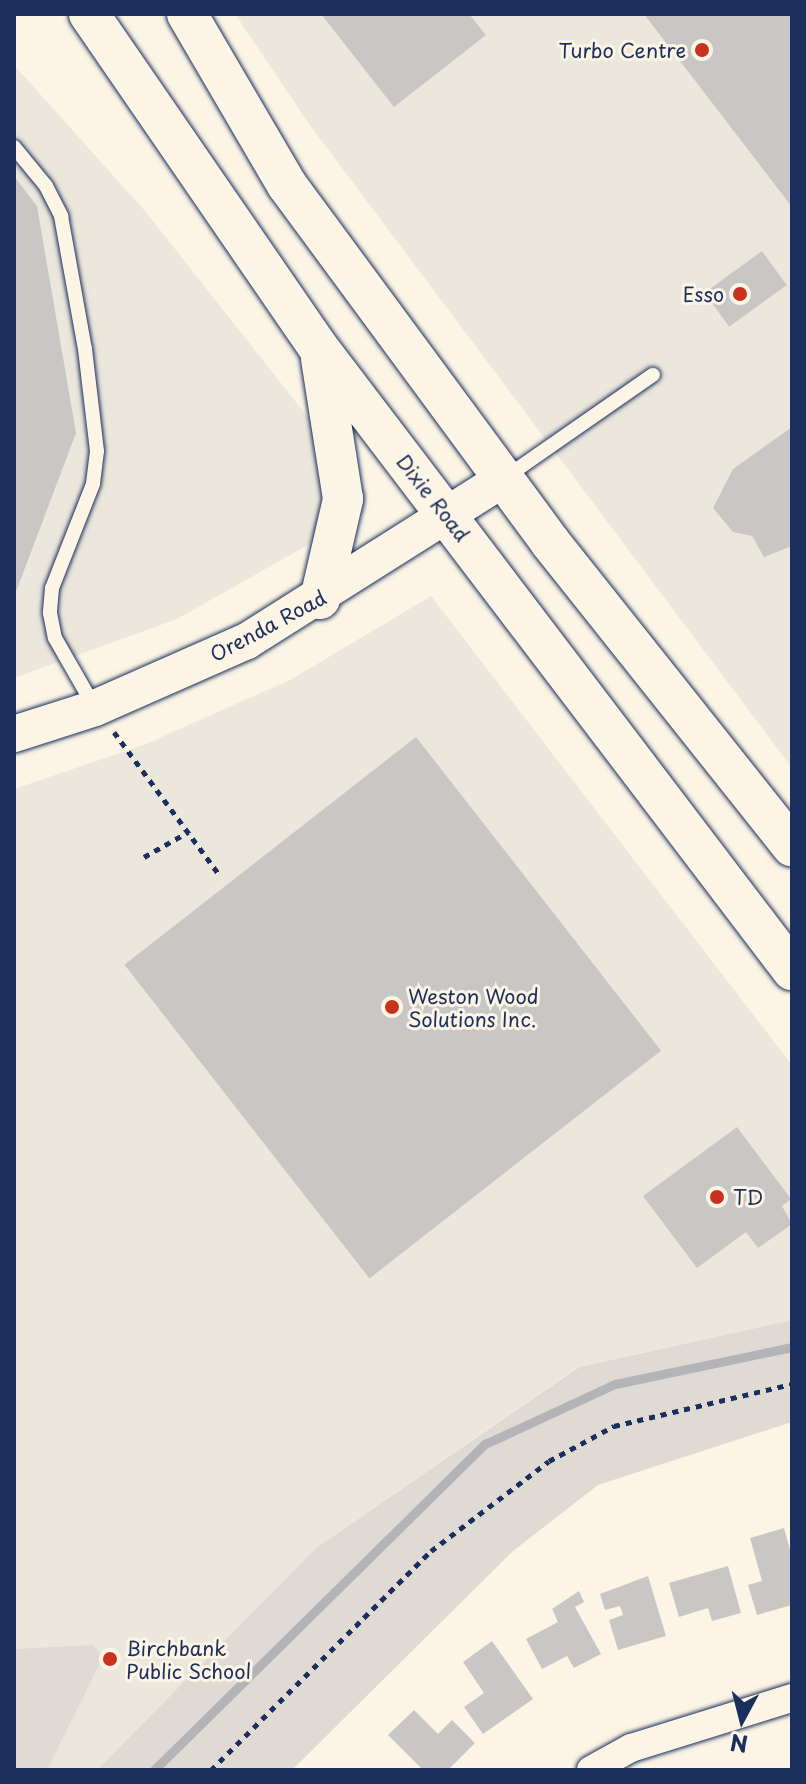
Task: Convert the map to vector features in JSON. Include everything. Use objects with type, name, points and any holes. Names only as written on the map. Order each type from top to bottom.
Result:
[{"type":"main road","name":"Dixie Road","points":[[89,14],[318,347],[792,970]]},
{"type":"main road","points":[[187,14],[287,185],[503,479],[792,846]]},
{"type":"main road","points":[[318,347],[341,458],[343,499],[320,599]]},
{"type":"street","name":"Orenda Road","points":[[14,734],[95,708],[247,641],[320,599],[503,479]]},
{"type":"street","points":[[591,1770],[631,1748],[792,1698]]},
{"type":"lane","points":[[14,147],[46,186],[61,216],[78,311],[97,451],[93,484],[52,588],[50,613],[55,638],[95,708]]},
{"type":"lane","points":[[503,479],[653,375]]},
{"type":"path","points":[[95,708],[220,876]]},
{"type":"path","points":[[144,857],[188,832]]},
{"type":"path","points":[[211,1770],[431,1551],[549,1461],[614,1426],[792,1384]]},
{"type":"shaded area","points":[[235,14],[792,14],[792,768],[309,124]]},
{"type":"shaded area","points":[[14,65],[145,211],[367,492],[366,512],[177,619],[14,678]]},
{"type":"shaded area","points":[[431,596],[792,1065],[792,1320],[578,1367],[316,1548],[97,1770],[14,1770],[14,789],[146,744],[292,679]]},
{"type":"shaded area","points":[[792,1320],[792,1422],[598,1485],[513,1551],[292,1770],[97,1770],[316,1548],[579,1367]]},
{"type":"shaded area","points":[[93,1645],[103,1657],[47,1770],[14,1770],[14,1649]]},
{"type":"building","points":[[321,14],[469,14],[486,35],[394,107]]},
{"type":"building","points":[[644,14],[792,14],[792,207]]},
{"type":"building","points":[[14,176],[37,206],[76,433],[14,597]]},
{"type":"building","points":[[762,251],[787,285],[729,327],[705,293]]},
{"type":"building","points":[[792,427],[792,546],[764,557],[752,536],[733,532],[713,508],[733,469]]},
{"type":"building","name":"Weston Wood Solutions Inc.","points":[[416,737],[661,1051],[369,1278],[124,965]]},
{"type":"building","name":"TD","points":[[737,1127],[791,1199],[782,1206],[792,1224],[758,1248],[746,1232],[697,1268],[643,1196]]},
{"type":"building","points":[[784,1528],[792,1557],[792,1605],[757,1615],[748,1585],[762,1581],[750,1538]]},
{"type":"building","points":[[728,1566],[741,1613],[712,1621],[708,1608],[679,1617],[669,1583]]},
{"type":"building","points":[[648,1576],[666,1636],[618,1650],[609,1620],[623,1615],[620,1606],[605,1610],[600,1594]]},
{"type":"building","points":[[579,1591],[584,1602],[575,1607],[601,1654],[574,1668],[567,1656],[542,1669],[526,1639],[558,1622],[552,1609]]},
{"type":"building","points":[[492,1641],[533,1699],[483,1734],[464,1707],[484,1693],[463,1662]]},
{"type":"building","points":[[414,1710],[438,1734],[452,1720],[475,1743],[448,1770],[423,1770],[388,1735]]},
{"type":"waterway","points":[[154,1770],[485,1444],[615,1384],[792,1347]]},
{"type":"place","name":"Turbo Centre","points":[[702,50]]},
{"type":"place","name":"Esso","points":[[740,294]]},
{"type":"place","name":"Weston Wood Solutions Inc.","points":[[392,1007]]},
{"type":"place","name":"TD","points":[[717,1197]]},
{"type":"place","name":"Birchbank Public School","points":[[110,1659]]}]
